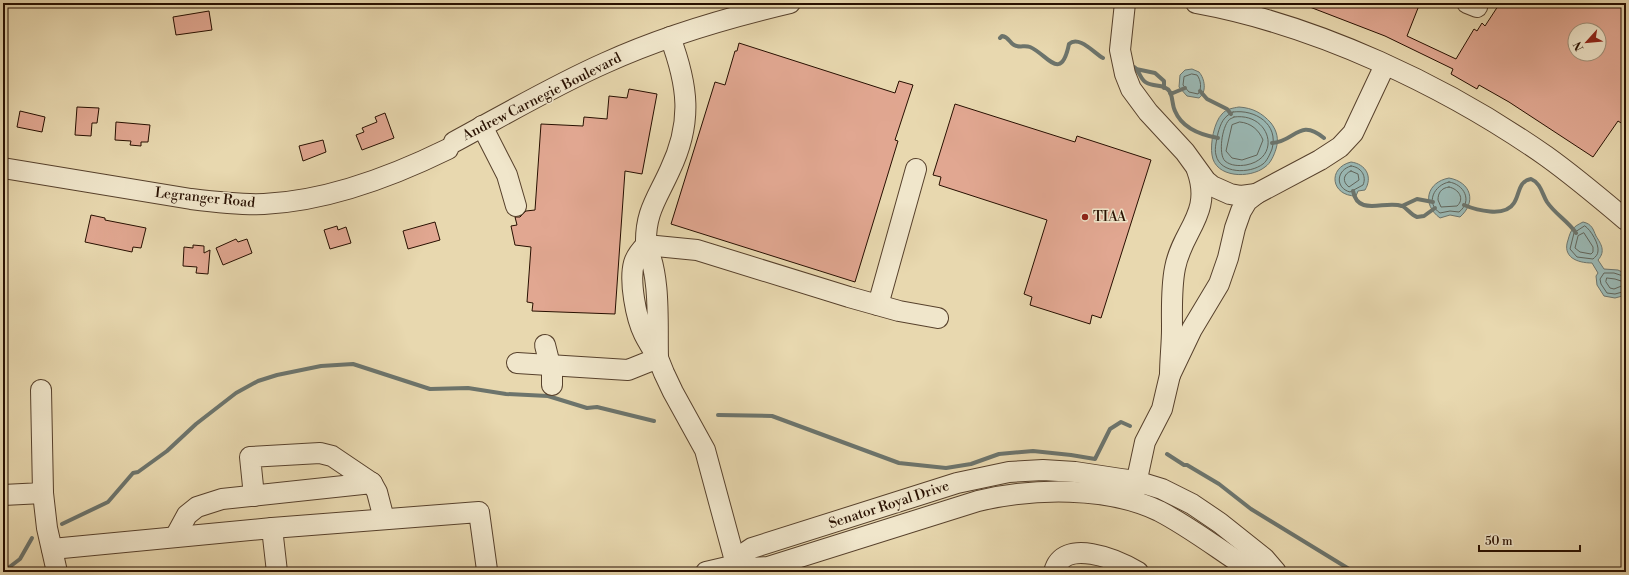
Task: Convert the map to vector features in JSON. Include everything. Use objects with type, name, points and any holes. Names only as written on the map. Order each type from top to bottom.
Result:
[{"type":"street","name":"Andrew Carnegie Boulevard","points":[[451,145],[482,126],[587,71],[670,37],[712,23],[790,3]]},
{"type":"street","points":[[1125,3],[1120,50],[1128,82],[1140,101],[1186,152],[1206,181],[1216,189],[1230,194],[1241,196],[1256,194]]},
{"type":"street","points":[[1196,3],[1246,14],[1319,38],[1405,74],[1461,103],[1498,125],[1546,156],[1623,210]]},
{"type":"street","points":[[1467,3],[1476,7],[1478,3]]},
{"type":"street","points":[[670,37],[684,83],[686,109],[684,130],[680,145],[648,216],[646,245],[652,261],[655,279],[658,358],[670,385],[705,450],[737,569]]},
{"type":"street","points":[[1170,375],[1192,329],[1218,284],[1228,258],[1235,228],[1241,211],[1247,201],[1256,194],[1327,156],[1345,143],[1354,133],[1385,65]]},
{"type":"street","points":[[482,126],[507,175],[516,206]]},
{"type":"street","name":"Legranger Road","points":[[3,168],[197,200],[262,204],[308,199],[336,192],[390,174],[451,145]]},
{"type":"street","points":[[1132,501],[1145,442],[1162,409],[1170,375],[1173,285],[1176,266],[1183,244],[1197,219],[1201,202],[1200,180],[1196,166]]},
{"type":"street","points":[[878,305],[916,169]]},
{"type":"street","points":[[646,245],[696,250],[878,305],[938,318]]},
{"type":"street","points":[[545,346],[552,372],[552,385]]},
{"type":"street","points":[[517,364],[628,370],[658,358]]},
{"type":"street","points":[[41,390],[43,492],[57,572]]},
{"type":"street","points":[[254,496],[250,457],[320,453],[332,456],[372,483],[377,492],[384,519]]},
{"type":"street","name":"Senator Royal Drive","points":[[737,569],[746,552],[752,548],[957,483],[1009,472],[1052,471],[1075,472],[1136,481],[1162,489],[1192,504],[1220,523],[1264,558],[1276,572]]},
{"type":"street","points":[[175,536],[187,515],[197,507],[222,499],[372,483]]},
{"type":"street","points":[[3,495],[43,492]]},
{"type":"street","name":"Senator Royal Drive","points":[[706,572],[768,567],[960,506],[993,498],[1034,492],[1087,493],[1132,501],[1158,511],[1177,521],[1254,572]]},
{"type":"street","points":[[52,548],[175,536],[479,512],[487,570]]},
{"type":"street","points":[[272,528],[277,572]]},
{"type":"street","points":[[1054,572],[1058,563],[1062,559],[1078,552],[1117,561],[1138,572]]},
{"type":"water","points":[[1192,69],[1199,72],[1204,82],[1204,89],[1199,98],[1187,96],[1179,87],[1180,75],[1185,70]]},
{"type":"water","points":[[1239,107],[1253,110],[1264,116],[1273,126],[1277,138],[1277,145],[1271,161],[1259,171],[1242,175],[1226,172],[1219,168],[1212,155],[1213,133],[1219,118],[1226,111]]},
{"type":"water","points":[[1351,162],[1361,165],[1367,172],[1368,176],[1365,190],[1358,191],[1356,196],[1341,192],[1335,181],[1335,175],[1338,170],[1343,165]]},
{"type":"water","points":[[1449,178],[1456,180],[1467,188],[1470,199],[1469,205],[1460,217],[1450,215],[1440,218],[1430,206],[1429,194],[1431,189],[1436,184]]},
{"type":"water","points":[[1583,222],[1592,227],[1601,245],[1602,254],[1598,260],[1604,269],[1618,270],[1626,274],[1626,295],[1615,298],[1604,296],[1597,285],[1596,276],[1598,273],[1592,263],[1581,262],[1569,255],[1567,246],[1570,233],[1575,227]]},
{"type":"building","points":[[1302,3],[1420,3],[1407,36],[1456,59],[1474,29],[1477,31],[1482,23],[1485,26],[1500,3],[1626,3],[1626,126],[1618,121],[1593,157],[1509,102],[1479,85],[1477,89],[1451,74],[1453,69],[1385,36]]},
{"type":"building","points":[[209,11],[212,30],[176,35],[173,17]]},
{"type":"building","points":[[739,43],[895,93],[899,81],[913,85],[895,140],[898,141],[855,282],[671,224],[715,82],[725,85],[735,51],[737,51]]},
{"type":"building","points":[[629,89],[657,94],[642,174],[625,171],[615,314],[532,311],[533,303],[527,302],[531,247],[515,245],[511,226],[517,225],[515,217],[520,217],[526,211],[535,210],[541,124],[583,126],[584,117],[607,119],[609,96],[627,98]]},
{"type":"building","name":"TIAA","points":[[955,104],[1075,142],[1077,136],[1151,160],[1101,318],[1092,315],[1090,324],[1030,305],[1032,297],[1024,294],[1047,220],[939,185],[941,177],[933,175]]},
{"type":"building","points":[[77,107],[99,108],[97,123],[92,123],[91,136],[75,135]]},
{"type":"building","points":[[20,111],[45,117],[42,132],[17,127]]},
{"type":"building","points":[[385,113],[394,138],[362,150],[356,135],[364,132],[362,128],[377,122],[375,117]]},
{"type":"building","points":[[116,122],[150,125],[148,142],[141,142],[141,146],[130,145],[131,141],[115,140]]},
{"type":"building","points":[[323,140],[326,152],[303,161],[299,146]]},
{"type":"building","points":[[91,215],[105,218],[105,220],[146,228],[141,248],[133,247],[132,252],[85,242]]},
{"type":"building","points":[[435,222],[440,240],[408,249],[403,231]]},
{"type":"building","points":[[337,226],[338,230],[346,227],[351,243],[330,249],[324,230]]},
{"type":"building","points":[[236,239],[238,242],[247,239],[252,253],[223,265],[216,248]]},
{"type":"building","points":[[193,245],[204,246],[204,253],[210,250],[208,274],[196,273],[197,267],[183,266],[184,247],[193,248]]},
{"type":"waterway","points":[[1000,38],[1002,36],[1006,37],[1016,46],[1030,47],[1048,60],[1058,64],[1062,62],[1066,56],[1069,44],[1073,42],[1082,43],[1103,58]]},
{"type":"waterway","points":[[1134,67],[1145,82],[1168,89],[1171,94],[1175,111],[1182,122],[1199,133],[1218,138]]},
{"type":"waterway","points":[[1136,69],[1155,73],[1164,81],[1164,88]]},
{"type":"waterway","points":[[1170,93],[1185,88]]},
{"type":"waterway","points":[[1200,91],[1207,99],[1227,109],[1231,114]]},
{"type":"waterway","points":[[1272,143],[1280,142],[1303,130],[1316,132],[1324,138]]},
{"type":"waterway","points":[[1464,205],[1490,212],[1497,212],[1510,208],[1516,199],[1521,185],[1527,180],[1531,179],[1537,183],[1550,206],[1576,233]]},
{"type":"waterway","points":[[1353,191],[1356,199],[1366,206],[1402,206],[1417,217],[1424,216],[1435,208]]},
{"type":"waterway","points":[[1402,206],[1417,199],[1433,202]]},
{"type":"waterway","points":[[62,524],[108,502],[133,473],[138,472],[167,451],[196,424],[236,393],[258,381],[277,375],[321,366],[353,364],[430,389],[468,388],[506,394],[548,396],[587,408],[597,407],[654,421]]},
{"type":"waterway","points":[[718,415],[772,416],[899,463],[946,468],[971,464],[999,454],[1033,451],[1095,459],[1110,429],[1121,422],[1130,426]]},
{"type":"waterway","points":[[1167,454],[1219,484],[1251,509],[1354,572]]},
{"type":"waterway","points":[[3,572],[20,559],[32,538]]},
{"type":"place","name":"TIAA","points":[[1085,217]]}]
